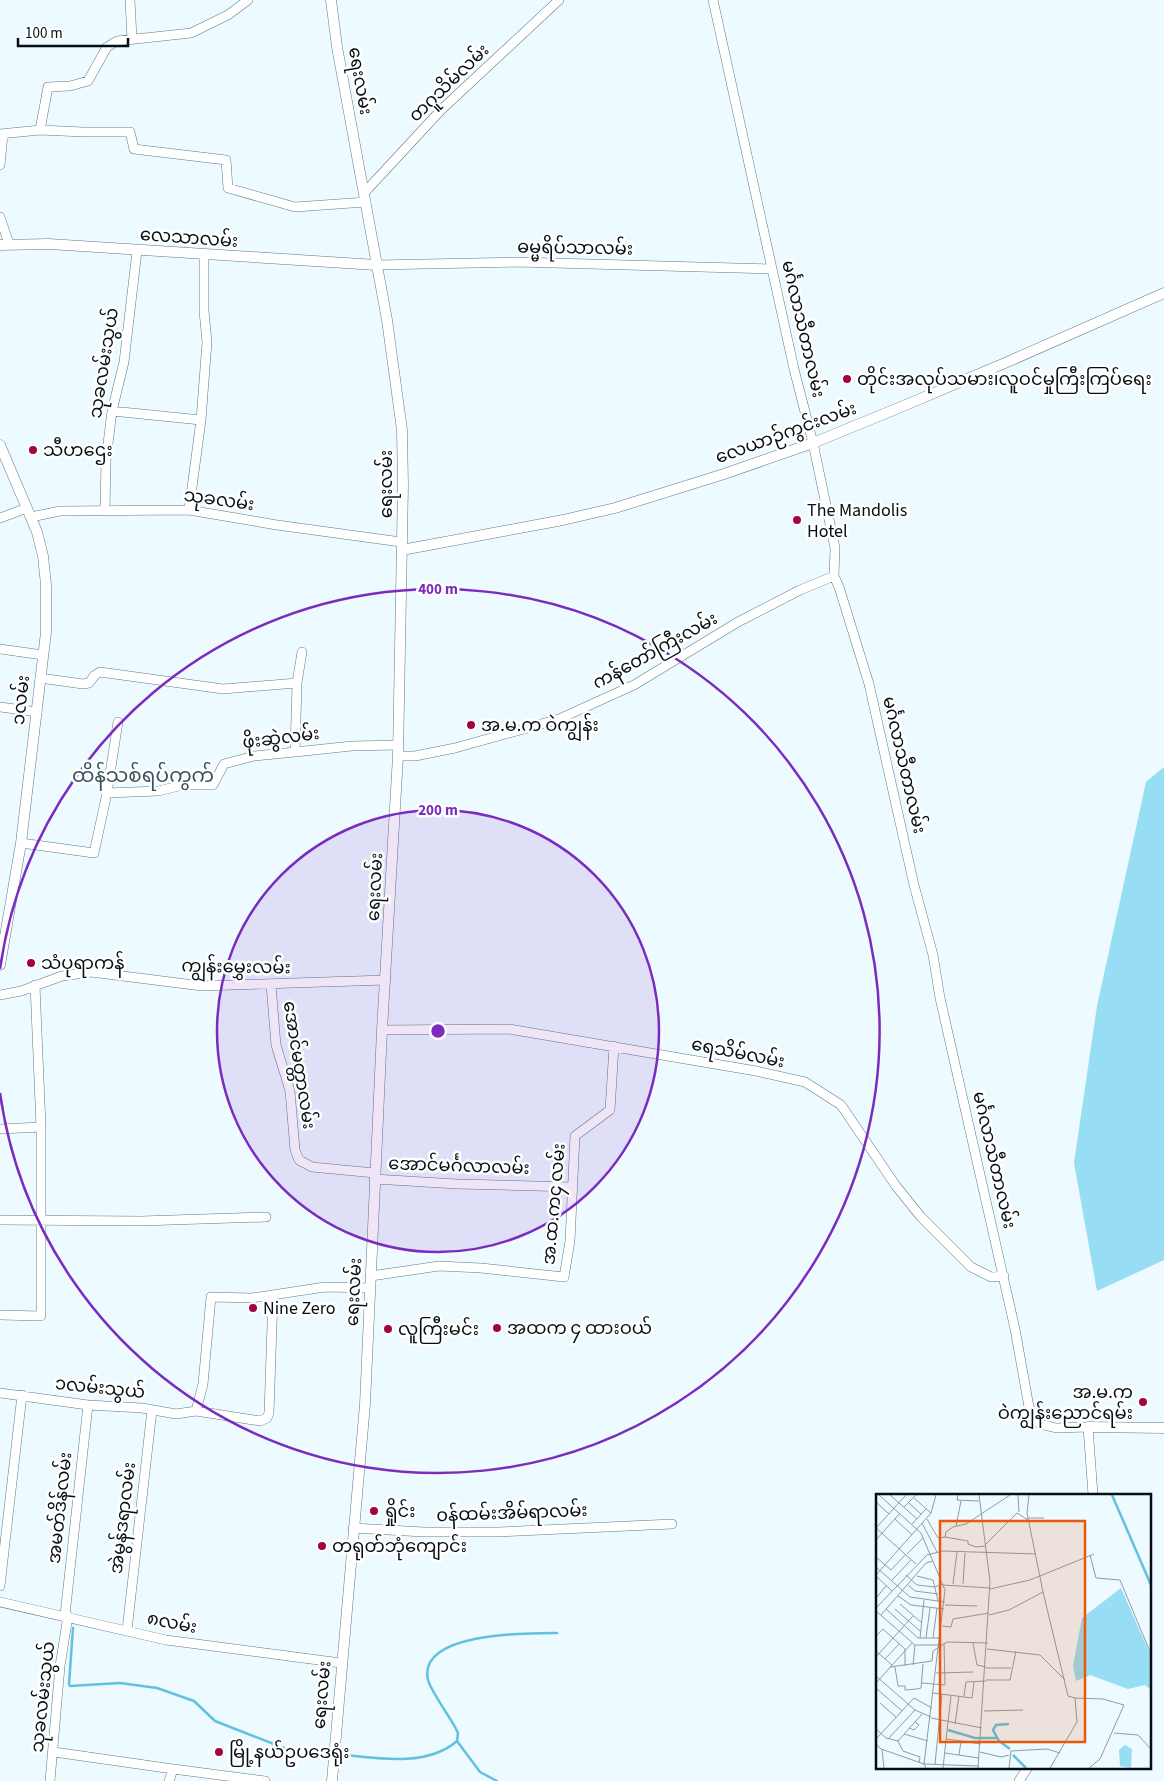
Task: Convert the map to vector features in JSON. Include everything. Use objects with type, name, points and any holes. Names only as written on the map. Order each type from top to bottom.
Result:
[{"type":"street","points":[[130,0],[132,39]]},
{"type":"street","points":[[40,130],[48,87],[70,86],[88,81],[107,47],[117,41],[191,33],[228,15],[248,0]]},
{"type":"street","name":"ရေးလမ်း","points":[[331,0],[389,328],[402,430],[398,756],[374,1176],[364,1404],[332,1781]]},
{"type":"street","name":"တဂူသိမ်လမ်း","points":[[365,198],[441,110],[559,0]]},
{"type":"street","name":"မင်္ဂလာသီတာလမ်း","points":[[713,0],[794,370],[813,443],[835,548],[834,576],[869,684],[914,885],[933,955],[940,998],[1004,1276],[1029,1408],[1032,1416],[1040,1424],[1056,1428],[1088,1427]]},
{"type":"street","points":[[0,164],[1,134],[40,130],[130,132],[134,149],[226,160],[228,188],[296,207],[365,198]]},
{"type":"street","points":[[0,216],[4,244]]},
{"type":"street","name":"လေသာလမ်း","points":[[4,244],[137,250],[377,266]]},
{"type":"street","name":"သုခလမ်းသွယ်","points":[[105,510],[106,460],[112,411],[124,362],[137,250]]},
{"type":"street","points":[[189,510],[201,420],[207,342],[204,311],[204,255]]},
{"type":"street","name":"ဓမ္မရိပ်သာလမ်း","points":[[377,266],[516,262],[772,269]]},
{"type":"street","name":"လေယာဉ်ကွင်းလမ်း","points":[[402,546],[563,520],[615,508],[813,443],[1005,364],[1164,293]]},
{"type":"street","points":[[112,411],[201,420]]},
{"type":"street","name":"၁လမ်း","points":[[0,445],[29,512],[44,556],[46,622],[21,843],[2,938],[0,965]]},
{"type":"street","name":"သုခလမ်း","points":[[0,518],[29,512],[189,510],[402,546]]},
{"type":"street","name":"ကန်တော်ကြီးလမ်း","points":[[398,756],[415,756],[455,748],[560,719],[634,685],[738,622],[800,590],[834,576]]},
{"type":"street","points":[[0,649],[43,655]]},
{"type":"street","points":[[295,752],[297,683],[302,652]]},
{"type":"street","points":[[40,678],[83,684],[89,683],[100,672],[223,689],[297,683]]},
{"type":"street","points":[[0,708],[37,712]]},
{"type":"street","points":[[21,843],[94,853],[107,793],[118,722]]},
{"type":"street","name":"ဖိုးဆွဲလမ်း","points":[[107,793],[158,791],[183,785],[213,785],[220,768],[229,762],[352,746],[398,745]]},
{"type":"street","name":"ကျွန်းမွှေးလမ်း","points":[[0,995],[62,976],[91,972],[202,986],[386,980]]},
{"type":"street","points":[[0,1315],[40,1316],[41,1127],[36,985]]},
{"type":"street","name":"အောင်မတ္တာလမ်း","points":[[271,985],[276,1045],[290,1091],[295,1150],[299,1160],[312,1168],[374,1176]]},
{"type":"street","name":"ရေသိမ်လမ်း","points":[[382,1030],[509,1029],[614,1046],[805,1082],[841,1105],[896,1186],[922,1218],[971,1267],[991,1278],[1004,1276]]},
{"type":"street","name":"အ.ထ.က၄ လမ်း","points":[[371,1276],[439,1266],[481,1268],[564,1277],[570,1241],[575,1136],[610,1110],[614,1046]]},
{"type":"street","points":[[0,1129],[41,1127]]},
{"type":"street","name":"အောင်မင်္ဂလာလမ်း","points":[[374,1176],[457,1184],[573,1186]]},
{"type":"street","points":[[0,1220],[41,1222],[266,1217]]},
{"type":"street","points":[[196,1411],[203,1384],[211,1297],[252,1298],[325,1287],[370,1288]]},
{"type":"street","name":"၁လမ်းသွယ်","points":[[0,1393],[176,1414],[196,1411],[260,1421],[267,1418],[273,1296]]},
{"type":"street","points":[[0,1586],[22,1395]]},
{"type":"street","name":"အမတ်ဒိန်လမ်း","points":[[66,1616],[88,1405]]},
{"type":"street","name":"အဲမွန်ဒရာလမ်း","points":[[126,1630],[152,1410]]},
{"type":"street","points":[[1093,1494],[1088,1427],[1164,1428]]},
{"type":"street","name":"၀န်ထမ်းအိမ်ရာလမ်း","points":[[353,1528],[424,1532],[498,1532],[672,1524]]},
{"type":"street","name":"၈လမ်း","points":[[0,1602],[166,1640],[341,1663]]},
{"type":"street","name":"သုခလမ်းသွယ်","points":[[50,1781],[66,1616]]},
{"type":"street","points":[[54,1752],[265,1781]]},
{"type":"street","points":[[1019,1781],[1027,1768]]},
{"type":"street","points":[[169,1781],[173,1769]]},
{"type":"shaded area","points":[[1164,767],[1164,1260],[1097,1291],[1074,1163],[1097,1006],[1146,782]]},
{"type":"waterway","points":[[73,1628],[70,1686],[120,1683],[157,1688],[194,1701],[215,1721],[284,1748],[331,1753]]},
{"type":"waterway","points":[[497,1781],[480,1772],[457,1741],[458,1733],[428,1680],[429,1664],[439,1652],[456,1644],[477,1638],[557,1633]]},
{"type":"waterway","points":[[336,1754],[383,1759],[415,1758],[431,1755],[457,1741]]},
{"type":"place","name":"တိုင်းအလုပ်သမား၊လူဝင်မှုကြီးကြပ်ရေး","points":[[847,379]]},
{"type":"place","name":"သီဟဌေး","points":[[33,450]]},
{"type":"place","name":"The Mandolis Hotel","points":[[797,520]]},
{"type":"place","name":"အ.မ.က ဝဲကျွန်း","points":[[471,725]]},
{"type":"place","name":"သံပုရာကန်","points":[[31,963]]},
{"type":"place","name":"Nine Zero","points":[[253,1308]]},
{"type":"place","name":"အထက ၄ ထားဝယ်","points":[[497,1328]]},
{"type":"place","name":"လူကြီးမင်း","points":[[388,1329]]},
{"type":"place","name":"အ.မ.က ဝဲကျွန်းညောင်ရမ်း","points":[[1143,1402]]},
{"type":"place","name":"ရှိုင်း","points":[[374,1511]]},
{"type":"place","name":"တရုတ်ဘုံကျောင်း","points":[[322,1546]]},
{"type":"place","name":"မြို့နယ်ဥပဒေရုံး","points":[[219,1752]]},
{"type":"district","name":"ထိန်သစ်ရပ်ကွက်","points":[[143,776]]}]
